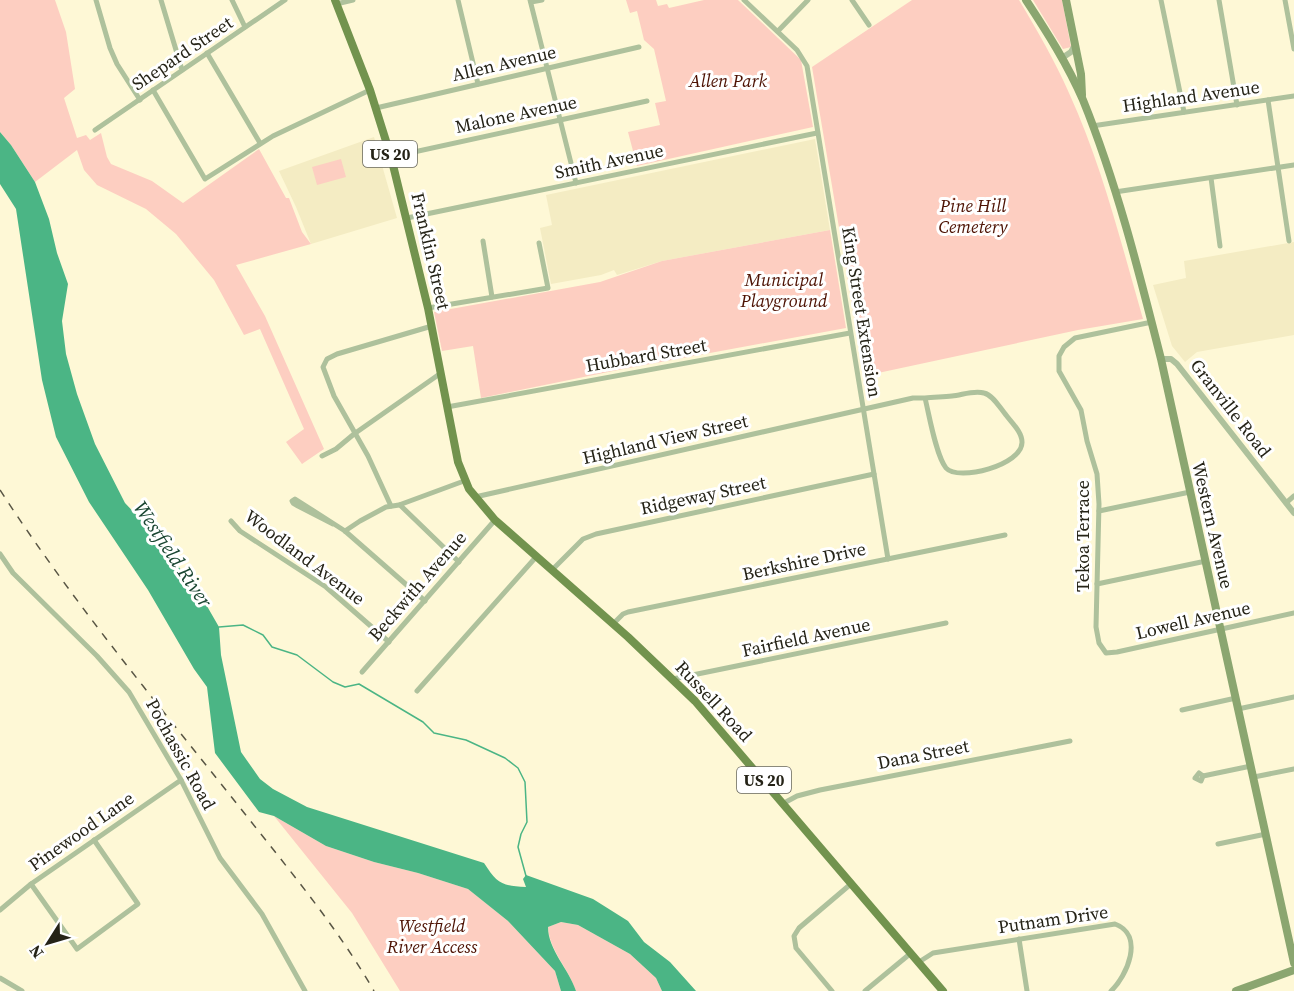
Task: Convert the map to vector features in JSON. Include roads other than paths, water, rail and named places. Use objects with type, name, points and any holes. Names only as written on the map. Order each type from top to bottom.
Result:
[{"type":"main road","points":[[1026,0],[1062,58],[1083,99]]},
{"type":"main road","points":[[1066,0],[1081,74],[1083,99]]},
{"type":"main road","name":"Franklin Street","points":[[336,2],[376,108],[391,157],[428,308],[456,456],[464,481]]},
{"type":"main road","name":"Western Avenue","points":[[1083,99],[1131,242],[1152,322],[1291,939],[1294,963]]},
{"type":"main road","name":"Russell Road","points":[[464,481],[474,498],[495,520],[613,624],[673,679],[709,716],[943,991]]},
{"type":"main road","points":[[1236,991],[1294,970]]},
{"type":"street","points":[[96,0],[110,48],[140,100]]},
{"type":"street","points":[[161,0],[182,70]]},
{"type":"street","points":[[232,0],[245,27]]},
{"type":"street","name":"Shepard Street","points":[[95,130],[285,0]]},
{"type":"street","points":[[336,2],[353,0]]},
{"type":"street","points":[[458,0],[478,84]]},
{"type":"street","points":[[542,0],[530,1],[576,183]]},
{"type":"street","points":[[744,0],[778,31],[808,0]]},
{"type":"street","points":[[852,0],[869,25]]},
{"type":"street","points":[[1161,0],[1184,112]]},
{"type":"street","points":[[1219,0],[1238,105]]},
{"type":"street","points":[[1285,0],[1292,27],[1294,49]]},
{"type":"street","name":"King Street Extension","points":[[778,31],[801,55],[807,69],[888,559]]},
{"type":"street","points":[[1062,58],[1071,52],[1075,44]]},
{"type":"street","name":"Allen Avenue","points":[[376,108],[639,46]]},
{"type":"street","points":[[207,53],[260,143]]},
{"type":"street","points":[[153,90],[205,179],[260,143],[369,90]]},
{"type":"street","name":"Highland Avenue","points":[[1092,126],[1294,96]]},
{"type":"street","points":[[1268,100],[1288,241]]},
{"type":"street","name":"Malone Avenue","points":[[391,157],[647,101]]},
{"type":"street","name":"Smith Avenue","points":[[407,218],[817,133]]},
{"type":"street","points":[[1115,192],[1294,165]]},
{"type":"street","points":[[1211,178],[1220,246]]},
{"type":"street","points":[[483,241],[492,297]]},
{"type":"street","points":[[428,308],[548,288],[539,243]]},
{"type":"street","name":"Tekoa Terrace","points":[[1101,647],[1096,627],[1099,511],[1096,468],[1087,441],[1081,410],[1059,371],[1059,356],[1064,347],[1075,338],[1152,322]]},
{"type":"street","points":[[391,506],[368,456],[334,396],[323,367],[330,356],[432,326]]},
{"type":"street","name":"Hubbard Street","points":[[447,406],[850,333]]},
{"type":"street","name":"Granville Road","points":[[1161,359],[1171,359],[1178,364],[1294,513]]},
{"type":"street","points":[[322,456],[336,449],[441,373]]},
{"type":"street","name":"Highland View Street","points":[[474,498],[902,400],[925,398],[950,397],[978,392],[989,394],[1020,434],[1022,446],[1020,451],[1006,464],[960,474],[950,471],[945,467],[939,455],[925,398]]},
{"type":"street","name":"Ridgeway Street","points":[[552,570],[583,539],[596,534],[874,474]]},
{"type":"street","points":[[345,531],[391,506],[464,481]]},
{"type":"street","points":[[1099,511],[1190,492]]},
{"type":"street","points":[[1286,503],[1294,496]]},
{"type":"street","points":[[333,524],[303,503],[295,499],[292,501],[345,531],[425,601]]},
{"type":"street","points":[[399,505],[459,562]]},
{"type":"street","name":"Beckwith Avenue","points":[[362,672],[495,520]]},
{"type":"street","name":"Woodland Avenue","points":[[231,521],[240,531],[326,587],[389,642]]},
{"type":"street","name":"Berkshire Drive","points":[[613,624],[622,614],[628,612],[1005,535]]},
{"type":"street","name":"Pochassic Road","points":[[0,554],[13,573],[97,656],[129,692],[181,780],[220,858],[262,914],[305,991]]},
{"type":"street","points":[[417,691],[536,557]]},
{"type":"street","points":[[1097,584],[1206,561]]},
{"type":"street","name":"Lowell Avenue","points":[[1101,647],[1106,653],[1113,653],[1294,613]]},
{"type":"street","name":"Fairfield Avenue","points":[[673,679],[946,623]]},
{"type":"street","points":[[1238,709],[1294,696]]},
{"type":"street","points":[[1182,710],[1236,698]]},
{"type":"street","name":"Dana Street","points":[[784,803],[802,794],[820,789],[1070,741]]},
{"type":"street","points":[[1203,776],[1251,766]]},
{"type":"street","points":[[1254,777],[1294,769]]},
{"type":"street","name":"Pinewood Lane","points":[[0,910],[31,884],[181,780]]},
{"type":"street","points":[[1218,844],[1266,834]]},
{"type":"street","points":[[31,884],[77,949],[138,904],[94,840]]},
{"type":"street","points":[[832,991],[796,948],[794,936],[799,928],[852,883]]},
{"type":"street","name":"Putnam Drive","points":[[919,962],[933,953],[1109,924],[1120,927],[1127,935],[1131,954],[1122,978],[1111,991]]},
{"type":"street","points":[[1019,939],[1027,991]]},
{"type":"street","points":[[865,991],[911,953]]},
{"type":"street","points":[[0,978],[22,991]]},
{"type":"waterway","points":[[219,627],[243,625],[263,635],[272,647],[297,655],[333,682],[345,687],[359,684],[423,722],[434,733],[466,740],[505,758],[518,768],[525,782],[527,822],[518,847],[526,876]]},
{"type":"railway","points":[[0,490],[88,615],[345,944],[374,991]]},
{"type":"park label","name":"Allen Park","points":[[728,80]]},
{"type":"park label","name":"Pine Hill Cemetery","points":[[973,215]]},
{"type":"park label","name":"Municipal Playground","points":[[784,289]]},
{"type":"park label","name":"Westfield River Access","points":[[432,935]]},
{"type":"water label","name":"Westfield River","points":[[173,554]]}]
